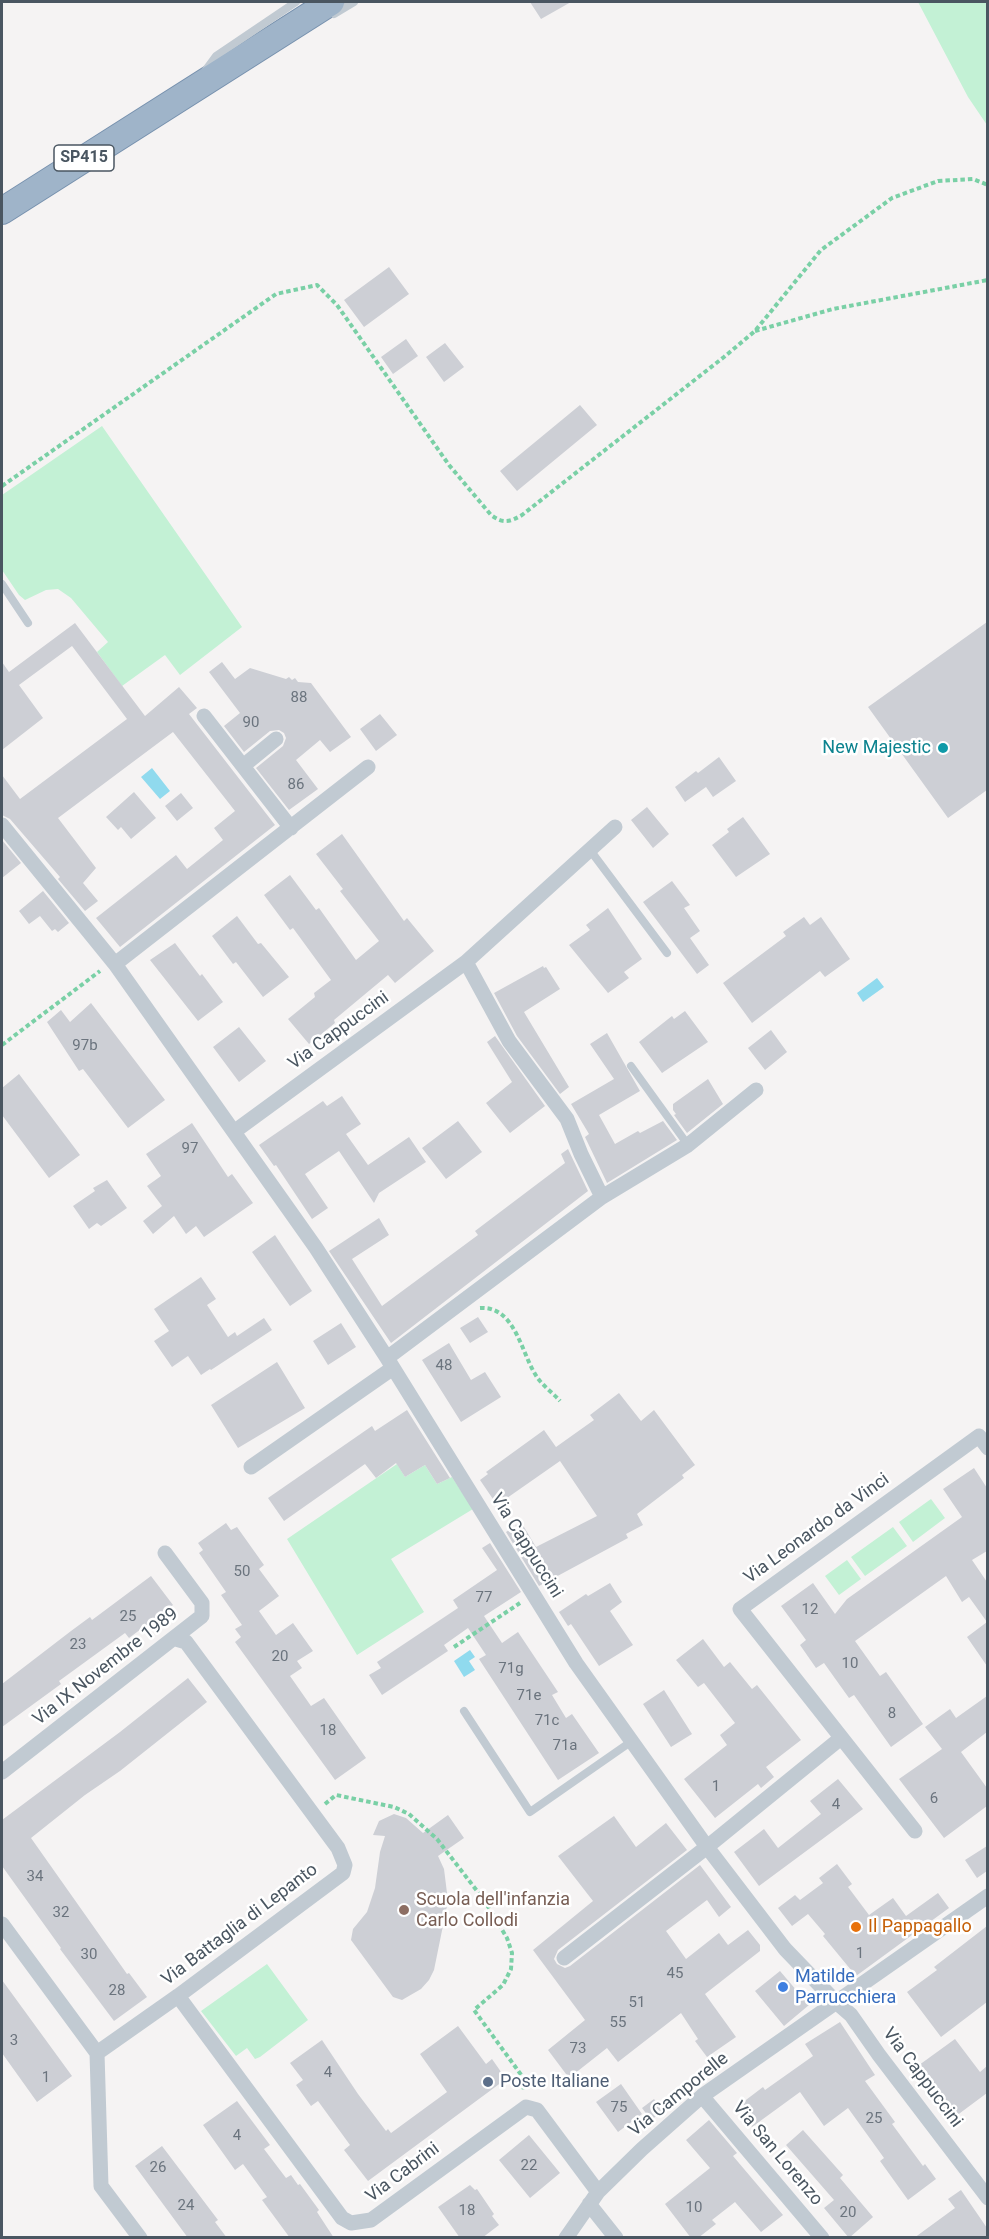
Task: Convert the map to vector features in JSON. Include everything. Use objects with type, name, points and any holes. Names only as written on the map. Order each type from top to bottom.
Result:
[{"type":"highway","name":"SP415","points":[[2,211],[189,91],[328,10]]},
{"type":"street","points":[[204,716],[291,828]]},
{"type":"street","points":[[243,766],[276,739]]},
{"type":"street","points":[[114,963],[368,767]]},
{"type":"street","name":"Via Cappuccini","points":[[2,825],[114,963],[316,1248],[576,1663],[707,1847],[785,1949],[851,2015],[987,2198]]},
{"type":"street","name":"Via Cappuccini","points":[[235,1131],[466,962],[615,826]]},
{"type":"street","points":[[466,962],[509,1041],[567,1119],[602,1197]]},
{"type":"street","points":[[251,1467],[390,1363],[602,1197],[688,1145],[756,1090]]},
{"type":"street","name":"Via Leonardo da Vinci","points":[[915,1831],[740,1609],[979,1436],[987,1448]]},
{"type":"street","name":"Via IX Novembre 1989","points":[[2,1772],[176,1639],[202,1616],[204,1611],[202,1604],[165,1553]]},
{"type":"street","name":"Via Battaglia di Lepanto","points":[[97,2053],[178,1996],[343,1873],[344,1859],[312,1813],[186,1642],[176,1639]]},
{"type":"street","points":[[564,1958],[707,1847],[841,1738]]},
{"type":"street","name":"Via Camporelle","points":[[566,2238],[593,2198],[642,2149],[702,2096],[987,1896]]},
{"type":"street","points":[[2,1924],[97,2053],[101,2186],[140,2238]]},
{"type":"street","name":"Via Cabrini","points":[[178,1996],[342,2218],[351,2223],[371,2220],[526,2107]]},
{"type":"street","name":"Via San Lorenzo","points":[[702,2096],[822,2238]]},
{"type":"street","points":[[526,2107],[537,2110],[616,2238]]},
{"type":"lane","points":[[189,91],[216,56],[296,2]]},
{"type":"lane","points":[[328,10],[354,2]]},
{"type":"lane","points":[[167,105],[221,83]]},
{"type":"lane","points":[[2,584],[28,624]]},
{"type":"lane","points":[[590,850],[667,953]]},
{"type":"lane","points":[[631,1066],[688,1145]]},
{"type":"lane","points":[[464,1711],[530,1812],[632,1741]]},
{"type":"path","points":[[2,486],[276,294],[317,285],[336,305],[449,465],[491,515],[498,520],[509,522],[522,515],[755,331],[821,250],[892,198],[938,181],[973,179],[987,185]]},
{"type":"path","points":[[755,331],[832,309],[987,280]]},
{"type":"path","points":[[2,1045],[114,963]]},
{"type":"path","points":[[470,1313],[480,1308],[490,1308],[502,1313],[512,1327],[537,1377],[560,1401]]},
{"type":"path","points":[[454,1647],[533,1594]]},
{"type":"path","points":[[312,1813],[336,1795],[394,1807],[409,1814],[424,1827],[459,1865],[501,1928],[512,1953],[511,1969],[503,1985],[474,2010],[522,2076],[526,2107]]},
{"type":"green space","points":[[918,2],[987,2],[987,125],[968,97]]},
{"type":"green space","points":[[102,426],[242,627],[180,675],[165,655],[122,686],[97,652],[108,642],[71,598],[58,589],[46,590],[25,600],[2,570],[2,495]]},
{"type":"green space","points":[[397,1464],[405,1477],[425,1465],[437,1484],[452,1477],[473,1509],[391,1559],[424,1612],[357,1655],[287,1539]]},
{"type":"green space","points":[[931,1499],[945,1518],[913,1542],[899,1522]]},
{"type":"green space","points":[[893,1527],[907,1546],[865,1576],[851,1557]]},
{"type":"green space","points":[[847,1560],[861,1579],[839,1595],[825,1576]]},
{"type":"green space","points":[[267,1964],[308,2020],[260,2057],[255,2059],[247,2048],[236,2056],[201,2011]]},
{"type":"water","points":[[152,768],[170,791],[160,799],[141,777]]},
{"type":"water","points":[[877,978],[884,987],[863,1002],[857,993]]},
{"type":"water","points":[[470,1650],[475,1657],[469,1661],[475,1670],[464,1677],[454,1661]]},
{"type":"building","points":[[530,2],[571,2],[541,19]]},
{"type":"building","points":[[389,267],[409,294],[364,327],[344,300]]},
{"type":"building","points":[[406,339],[418,356],[393,374],[381,357]]},
{"type":"building","points":[[445,343],[464,367],[444,382],[426,357]]},
{"type":"building","points":[[580,405],[597,425],[517,491],[500,471]]},
{"type":"building","name":"New Majestic","points":[[987,622],[987,790],[948,818],[868,707]]},
{"type":"building","points":[[75,623],[145,716],[179,687],[197,708],[189,714],[275,825],[120,947],[96,918],[176,855],[187,869],[223,840],[214,828],[235,811],[173,732],[58,818],[96,868],[83,883],[98,901],[85,911],[58,879],[60,877],[10,819],[2,815],[2,775],[20,799],[127,719],[72,646],[19,685],[43,718],[2,750],[2,662],[9,672]]},
{"type":"building","points":[[222,662],[235,679],[250,668],[286,679],[295,678],[298,682],[311,683],[351,737],[330,752],[320,740],[296,760],[318,789],[289,810],[256,768],[283,746],[286,738],[284,733],[279,730],[270,731],[244,752],[224,726],[240,713],[209,672]]},
{"type":"building","points":[[380,714],[397,735],[376,751],[360,729]]},
{"type":"building","points":[[719,757],[736,781],[713,797],[706,787],[685,802],[675,787]]},
{"type":"building","points":[[134,792],[156,818],[131,839],[121,827],[118,830],[106,817]]},
{"type":"building","points":[[181,793],[193,808],[177,821],[165,806]]},
{"type":"building","points":[[647,807],[669,834],[653,848],[631,820]]},
{"type":"building","points":[[743,817],[770,854],[736,877],[712,845],[729,832],[727,829]]},
{"type":"building","points":[[342,834],[404,921],[407,918],[434,951],[395,983],[388,975],[309,1044],[288,1019],[315,997],[314,993],[331,980],[293,928],[290,930],[264,895],[290,875],[316,910],[319,908],[356,960],[379,941],[340,891],[343,889],[316,854]]},
{"type":"building","points":[[2,840],[21,863],[2,878]]},
{"type":"building","points":[[672,881],[690,905],[684,908],[700,931],[690,938],[709,965],[697,974],[643,902]]},
{"type":"building","points":[[43,891],[69,923],[58,932],[55,929],[52,931],[40,916],[29,924],[19,911]]},
{"type":"building","points":[[608,908],[642,959],[624,972],[629,978],[608,993],[569,945],[590,930],[586,925]]},
{"type":"building","points":[[237,916],[258,944],[261,943],[289,977],[263,997],[236,962],[233,964],[212,936]]},
{"type":"building","points":[[804,917],[810,925],[821,917],[850,959],[825,977],[820,971],[752,1023],[723,983],[786,936],[783,932]]},
{"type":"building","points":[[175,943],[223,1002],[198,1021],[150,960]]},
{"type":"building","points":[[543,966],[546,967],[560,989],[524,1012],[569,1087],[560,1094],[517,1036],[494,993]]},
{"type":"building","points":[[91,1003],[165,1100],[128,1128],[83,1069],[79,1071],[47,1022],[61,1010],[70,1022]]},
{"type":"building","points":[[685,1011],[708,1042],[662,1073],[639,1042],[672,1016],[674,1019]]},
{"type":"building","points":[[239,1027],[266,1061],[239,1082],[213,1047]]},
{"type":"building","points":[[771,1030],[787,1052],[765,1070],[748,1048]]},
{"type":"building","points":[[607,1033],[640,1091],[599,1115],[615,1144],[663,1121],[677,1140],[607,1183],[585,1137],[589,1134],[571,1104],[614,1079],[590,1044]]},
{"type":"building","points":[[495,1036],[545,1106],[510,1133],[486,1103],[512,1082],[487,1042]]},
{"type":"building","points":[[19,1074],[80,1155],[49,1178],[2,1115],[2,1088]]},
{"type":"building","points":[[708,1079],[723,1104],[687,1133],[674,1115],[676,1114],[673,1104]]},
{"type":"building","points":[[342,1096],[361,1124],[346,1134],[368,1165],[409,1137],[426,1162],[379,1193],[374,1203],[339,1151],[305,1174],[328,1208],[312,1219],[276,1165],[274,1166],[259,1145],[323,1101],[327,1106]]},
{"type":"building","points":[[458,1121],[482,1152],[446,1179],[422,1148]]},
{"type":"building","points":[[192,1123],[228,1177],[232,1174],[253,1203],[204,1237],[196,1226],[186,1234],[174,1216],[153,1234],[143,1221],[162,1206],[147,1186],[161,1176],[146,1154]]},
{"type":"building","points":[[568,1149],[588,1191],[391,1343],[329,1251],[379,1218],[389,1235],[352,1259],[382,1306],[478,1235],[475,1231],[565,1163],[561,1154]]},
{"type":"building","points":[[107,1180],[127,1208],[101,1226],[97,1223],[89,1229],[73,1206],[95,1191],[93,1188]]},
{"type":"building","points":[[275,1235],[312,1291],[290,1306],[252,1252]]},
{"type":"building","points":[[201,1277],[216,1299],[207,1305],[228,1337],[235,1332],[237,1336],[264,1318],[272,1330],[201,1375],[188,1356],[172,1367],[154,1341],[169,1331],[154,1309]]},
{"type":"building","points":[[478,1317],[488,1332],[470,1343],[460,1328]]},
{"type":"building","points":[[341,1323],[356,1347],[328,1365],[313,1341]]},
{"type":"building","points":[[449,1343],[471,1380],[485,1372],[501,1397],[461,1422],[422,1360]]},
{"type":"building","points":[[277,1362],[305,1408],[238,1448],[211,1405]]},
{"type":"building","points":[[619,1393],[641,1421],[654,1410],[695,1465],[682,1475],[684,1478],[637,1514],[643,1525],[626,1534],[628,1538],[539,1586],[506,1532],[521,1522],[536,1547],[597,1516],[560,1461],[497,1505],[480,1480],[488,1474],[486,1472],[544,1430],[556,1447],[594,1420],[590,1415]]},
{"type":"building","points":[[407,1410],[450,1478],[437,1484],[425,1465],[405,1477],[396,1463],[376,1478],[365,1464],[284,1521],[268,1498],[372,1426],[375,1431]]},
{"type":"building","points":[[974,1468],[987,1488],[987,1551],[972,1560],[987,1582],[987,1622],[969,1597],[962,1602],[946,1576],[855,1641],[880,1676],[886,1672],[923,1724],[891,1747],[854,1695],[849,1698],[824,1663],[816,1668],[800,1645],[806,1640],[781,1606],[813,1583],[835,1614],[847,1599],[962,1517],[943,1489]]},
{"type":"building","points":[[226,1523],[231,1530],[237,1527],[264,1565],[259,1569],[279,1596],[259,1611],[276,1635],[293,1623],[313,1651],[297,1661],[302,1668],[290,1676],[311,1706],[324,1698],[366,1758],[335,1780],[235,1642],[241,1637],[235,1629],[242,1625],[221,1595],[226,1592],[199,1553],[203,1550],[198,1543]]},
{"type":"building","points":[[490,1543],[521,1592],[484,1616],[502,1643],[518,1632],[558,1692],[552,1695],[566,1718],[572,1714],[599,1753],[558,1780],[479,1659],[486,1655],[468,1628],[444,1645],[448,1651],[382,1695],[369,1675],[381,1668],[377,1662],[458,1608],[453,1600],[497,1570],[482,1548]]},
{"type":"building","points":[[151,1576],[173,1605],[129,1638],[125,1633],[59,1681],[61,1684],[2,1727],[2,1684],[90,1617],[92,1620]]},
{"type":"building","points":[[610,1583],[622,1602],[610,1611],[633,1645],[599,1666],[571,1624],[568,1626],[559,1612],[586,1594],[588,1596]]},
{"type":"building","points":[[987,1622],[987,1666],[967,1637]]},
{"type":"building","points":[[703,1639],[724,1667],[730,1662],[752,1689],[757,1685],[801,1740],[766,1767],[774,1777],[761,1788],[758,1784],[715,1818],[684,1779],[727,1745],[720,1735],[735,1723],[704,1683],[698,1687],[676,1660]]},
{"type":"building","points":[[188,1678],[207,1702],[31,1838],[127,1974],[129,1973],[147,1997],[114,2021],[2,1866],[2,1820]]},
{"type":"building","points":[[664,1690],[692,1734],[671,1747],[643,1704]]},
{"type":"building","points":[[987,1696],[987,1732],[961,1752],[987,1788],[987,1806],[944,1838],[899,1779],[942,1749],[925,1727],[950,1709],[956,1718]]},
{"type":"building","points":[[838,1779],[863,1809],[759,1886],[734,1852],[764,1829],[778,1848],[821,1814],[810,1801]]},
{"type":"building","points":[[394,1814],[406,1818],[423,1833],[448,1815],[464,1838],[438,1856],[444,1869],[448,1901],[434,1970],[421,1989],[402,2000],[393,1997],[351,1940],[353,1929],[367,1912],[375,1888],[380,1852],[385,1836],[373,1835],[379,1821]]},
{"type":"building","points":[[614,1816],[636,1847],[666,1823],[687,1850],[558,1950],[554,1959],[557,1964],[565,1968],[570,1966],[700,1865],[731,1907],[719,1917],[707,1900],[666,1931],[686,1959],[719,1933],[728,1945],[748,1930],[760,1945],[760,1951],[705,1994],[736,2037],[707,2057],[695,2041],[698,2039],[681,2013],[618,2062],[607,2048],[569,2078],[548,2050],[585,2020],[533,1950],[593,1901],[558,1856]]},
{"type":"building","points":[[987,1846],[987,1871],[977,1878],[965,1860]]},
{"type":"building","points":[[837,1864],[852,1884],[848,1887],[869,1915],[893,1898],[906,1916],[938,1893],[949,1908],[856,1976],[808,1914],[792,1926],[778,1908],[795,1895],[800,1900],[823,1883],[819,1878]]},
{"type":"building","points":[[987,1926],[987,2002],[941,2037],[907,1992],[937,1970],[934,1967]]},
{"type":"building","points":[[780,1971],[809,2005],[784,2026],[755,1991]]},
{"type":"building","points":[[2,1980],[72,2076],[37,2102],[2,2053]]},
{"type":"building","points":[[840,2022],[875,2075],[865,2081],[895,2122],[892,2124],[923,2166],[925,2164],[936,2179],[908,2200],[880,2161],[884,2158],[848,2108],[824,2126],[800,2092],[752,2127],[738,2106],[763,2087],[765,2090],[813,2056],[805,2044]]},
{"type":"building","points":[[458,2026],[486,2064],[492,2059],[506,2079],[368,2181],[344,2150],[350,2145],[318,2101],[311,2106],[296,2085],[303,2080],[290,2063],[322,2040],[358,2094],[386,2131],[388,2129],[391,2133],[447,2092],[420,2054]]},
{"type":"building","points":[[955,2039],[980,2072],[987,2066],[987,2093],[952,2119],[915,2068]]},
{"type":"building","points":[[621,2084],[642,2114],[618,2132],[596,2102]]},
{"type":"building","points":[[654,2099],[663,2111],[651,2120],[642,2108]]},
{"type":"building","points":[[237,2101],[270,2145],[264,2149],[286,2178],[291,2175],[298,2185],[300,2184],[319,2210],[317,2212],[334,2238],[290,2238],[262,2200],[267,2197],[243,2164],[235,2170],[203,2125]]},
{"type":"building","points":[[709,2120],[737,2153],[733,2156],[783,2215],[761,2232],[735,2202],[712,2220],[716,2224],[698,2238],[691,2238],[665,2204],[710,2168],[686,2140]]},
{"type":"building","points":[[803,2130],[843,2175],[840,2178],[873,2217],[849,2238],[824,2208],[834,2200],[786,2145]]},
{"type":"building","points":[[529,2135],[560,2173],[530,2198],[499,2160]]},
{"type":"building","points":[[162,2146],[218,2220],[215,2222],[227,2238],[188,2238],[135,2166]]},
{"type":"building","points":[[470,2185],[475,2190],[477,2189],[499,2225],[482,2238],[460,2238],[438,2207]]},
{"type":"building","points":[[961,2190],[987,2228],[987,2238],[914,2238],[955,2208],[948,2199]]},
{"type":"place","name":"New Majestic","points":[[943,748]]},
{"type":"place","name":"Scuola dell'infanzia Carlo Collodi","points":[[404,1910]]},
{"type":"place","name":"Il Pappagallo","points":[[856,1927]]},
{"type":"place","name":"Matilde Parrucchiera","points":[[783,1987]]},
{"type":"place","name":"Poste Italiane","points":[[488,2082]]}]
